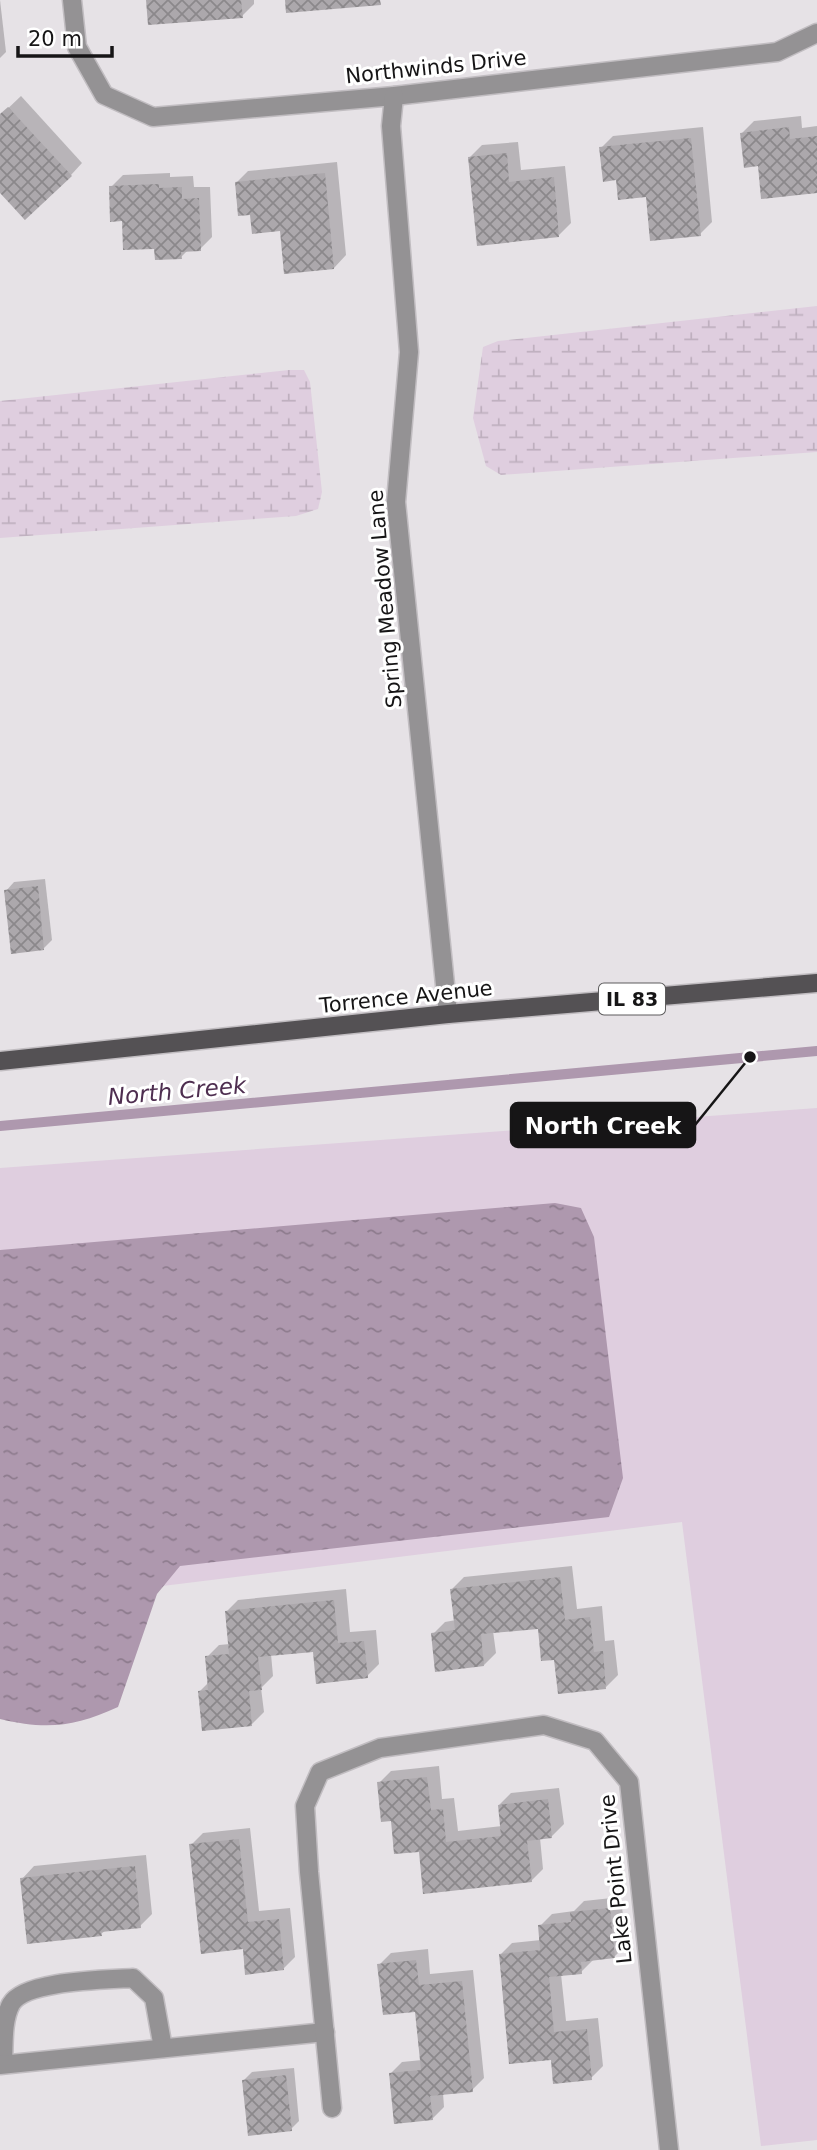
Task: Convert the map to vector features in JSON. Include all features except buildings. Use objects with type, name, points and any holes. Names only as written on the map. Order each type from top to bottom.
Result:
[{"type":"main road","name":"Torrence Avenue","points":[[0,1061],[448,1014],[817,983]]},
{"type":"street","name":"Northwinds Drive","points":[[72,0],[77,47],[104,94],[153,117],[394,96],[777,52],[817,33]]},
{"type":"street","name":"Spring Meadow Lane","points":[[394,96],[391,126],[409,352],[396,502],[448,1014]]},
{"type":"street","name":"Lake Point Drive","points":[[332,2108],[309,1872],[306,1806],[320,1772],[380,1748],[544,1725],[595,1741],[629,1782],[668,2150]]},
{"type":"street","points":[[163,2048],[154,1998],[132,1978],[76,1982],[25,1992],[13,2002],[6,2017],[2,2064],[325,2032]]},
{"type":"green space","points":[[817,306],[817,452],[501,475],[486,466],[473,418],[483,347],[498,341]]},
{"type":"green space","points":[[304,370],[310,382],[322,492],[318,509],[296,516],[0,538],[0,401]]},
{"type":"green space","points":[[817,1108],[817,2140],[761,2146],[682,1522],[0,1606],[0,1168]]},
{"type":"water","points":[[555,1203],[581,1208],[594,1237],[623,1478],[609,1517],[180,1566],[157,1594],[118,1707],[88,1719],[60,1725],[32,1725],[0,1719],[0,1250]]},
{"type":"waterway","name":"North Creek","points":[[0,1126],[817,1051]]},
{"type":"place","name":"North Creek","points":[[750,1057]]}]
